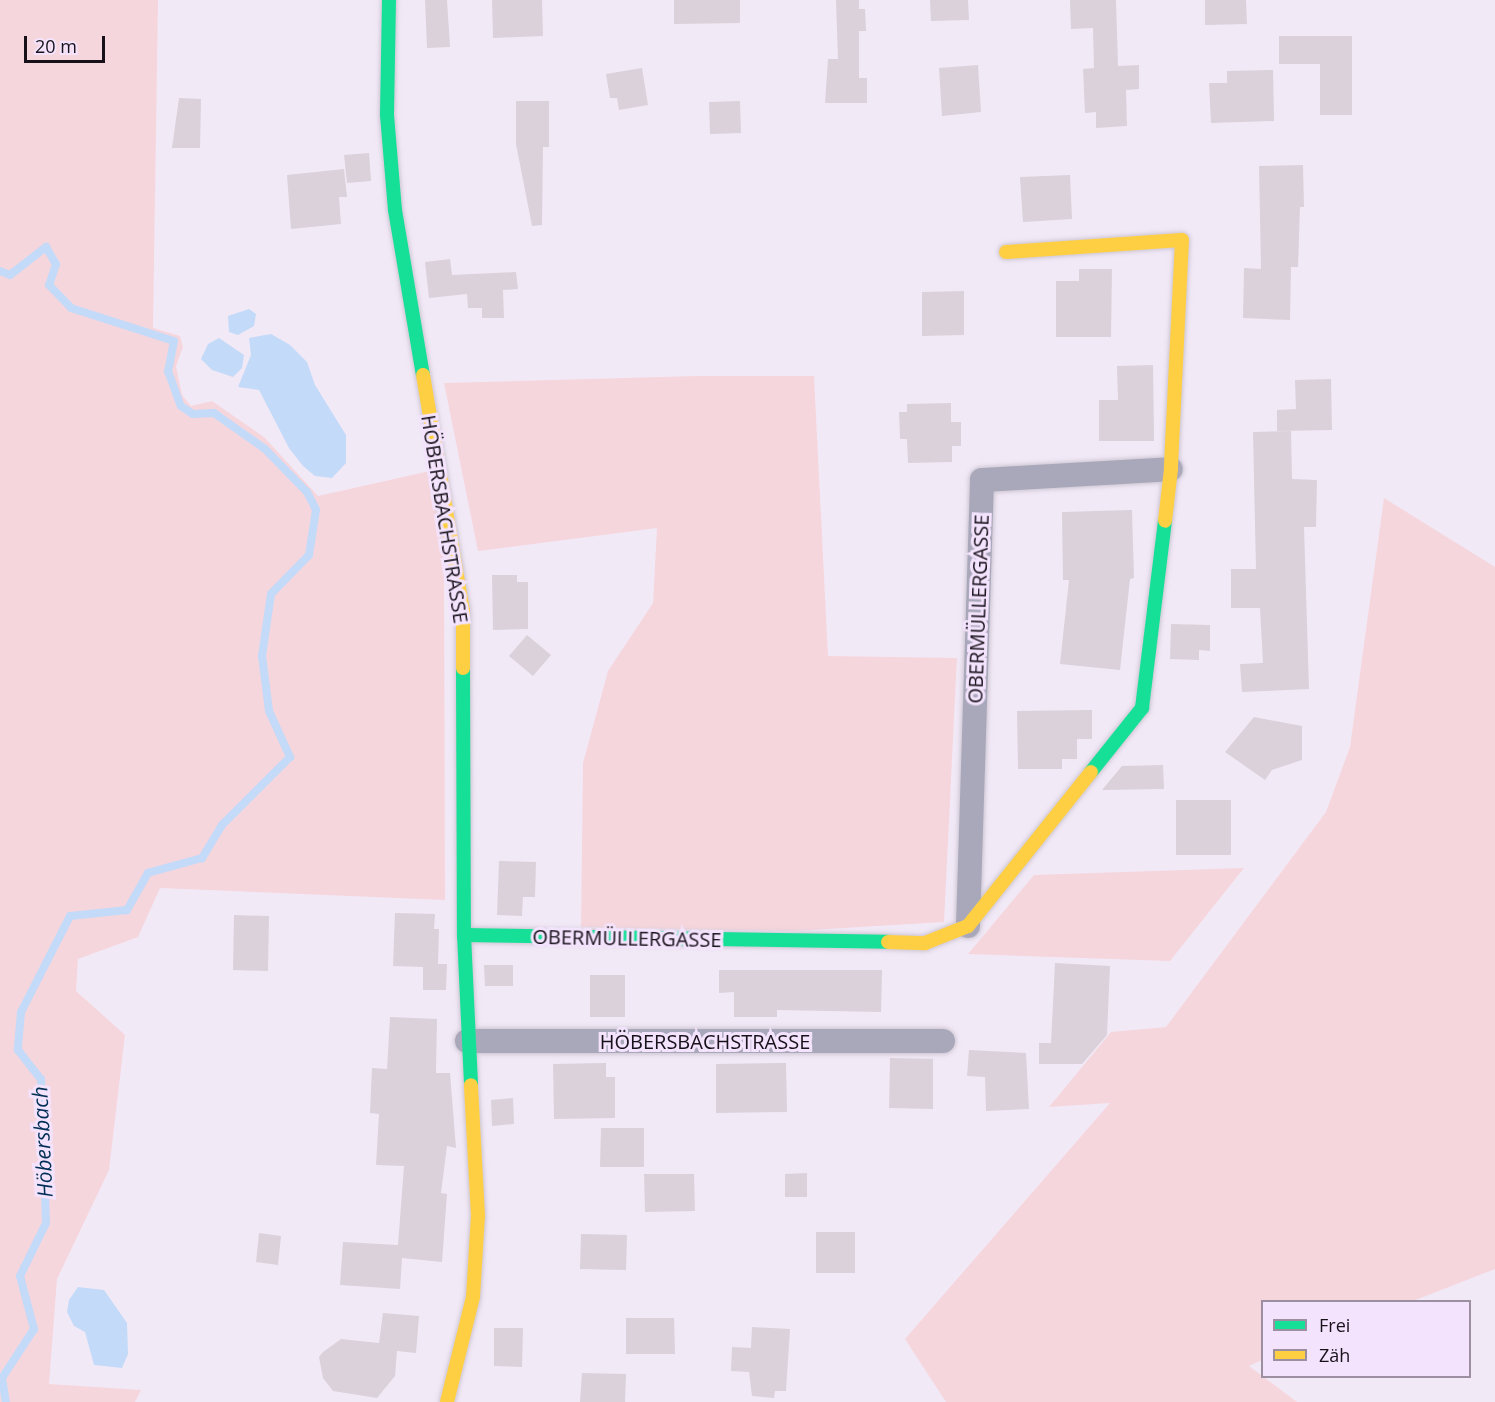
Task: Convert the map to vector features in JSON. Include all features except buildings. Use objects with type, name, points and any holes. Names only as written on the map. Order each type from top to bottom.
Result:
[{"type":"street","name":"HÖBERSBACHSTRASSE","points":[[389,0],[387,116],[395,210],[463,611],[464,935],[467,1041],[478,1216],[473,1297],[447,1402]]},
{"type":"street","name":"OBERMÜLLERGASSE","points":[[464,935],[925,943],[968,926],[1142,708],[1171,469],[1182,240],[1006,252]]},
{"type":"street","name":"OBERMÜLLERGASSE","points":[[968,926],[982,480],[1171,469]]},
{"type":"street","name":"HÖBERSBACHSTRASSE","points":[[467,1041],[943,1041]]},
{"type":"shaded area","points":[[0,0],[158,0],[153,328],[180,336],[183,347],[176,366],[182,395],[191,406],[212,401],[264,437],[318,496],[430,471],[444,554],[445,900],[160,888],[138,937],[78,959],[76,991],[125,1035],[109,1170],[57,1279],[49,1384],[141,1390],[135,1402],[0,1402]]},
{"type":"shaded area","points":[[696,376],[814,376],[828,656],[957,658],[944,922],[794,931],[581,927],[583,763],[608,671],[653,603],[657,528],[478,551],[444,383]]},
{"type":"shaded area","points":[[1384,498],[1495,567],[1495,1269],[1416,1300],[1261,1300],[1261,1360],[1249,1366],[1261,1375],[1261,1378],[1265,1378],[1297,1402],[946,1402],[905,1339],[1110,1103],[1049,1107],[1111,1032],[1166,1027],[1326,812],[1350,747]]},
{"type":"shaded area","points":[[1244,868],[1170,961],[968,954],[1034,875]]},
{"type":"water","points":[[249,309],[256,314],[254,326],[238,335],[229,332],[228,316]]},
{"type":"water","points":[[271,334],[290,345],[307,362],[315,385],[346,435],[346,463],[332,478],[315,476],[303,466],[289,448],[259,390],[238,387],[251,355],[249,338]]},
{"type":"water","points":[[219,338],[244,355],[242,368],[233,377],[212,370],[201,359],[208,344]]},
{"type":"water","points":[[78,1287],[104,1290],[127,1323],[128,1354],[122,1368],[94,1365],[85,1332],[74,1326],[67,1312],[69,1300]]},
{"type":"waterway","name":"Höbersbach","points":[[0,271],[10,275],[46,247],[56,264],[49,285],[71,308],[174,341],[168,371],[181,406],[193,414],[214,413],[265,449],[307,492],[316,510],[309,555],[271,594],[262,656],[269,711],[290,757],[222,825],[202,858],[148,873],[127,910],[70,916],[21,1012],[18,1050],[41,1079],[46,1223],[20,1276],[34,1329],[2,1378],[6,1402]]},
{"type":"traffic: fast","points":[[389,0],[387,115],[395,210],[423,375]]},
{"type":"traffic: fast","points":[[1091,772],[1142,708],[1165,521]]},
{"type":"traffic: fast","points":[[463,668],[464,935],[471,1085]]},
{"type":"traffic: fast","points":[[464,935],[888,942]]},
{"type":"traffic: slow","points":[[1006,252],[1182,240],[1171,469],[1165,521]]},
{"type":"traffic: slow","points":[[423,375],[463,611],[463,668]]},
{"type":"traffic: slow","points":[[888,942],[925,943],[968,926],[1091,772]]},
{"type":"traffic: slow","points":[[447,1402],[473,1297],[478,1216],[471,1085]]}]
